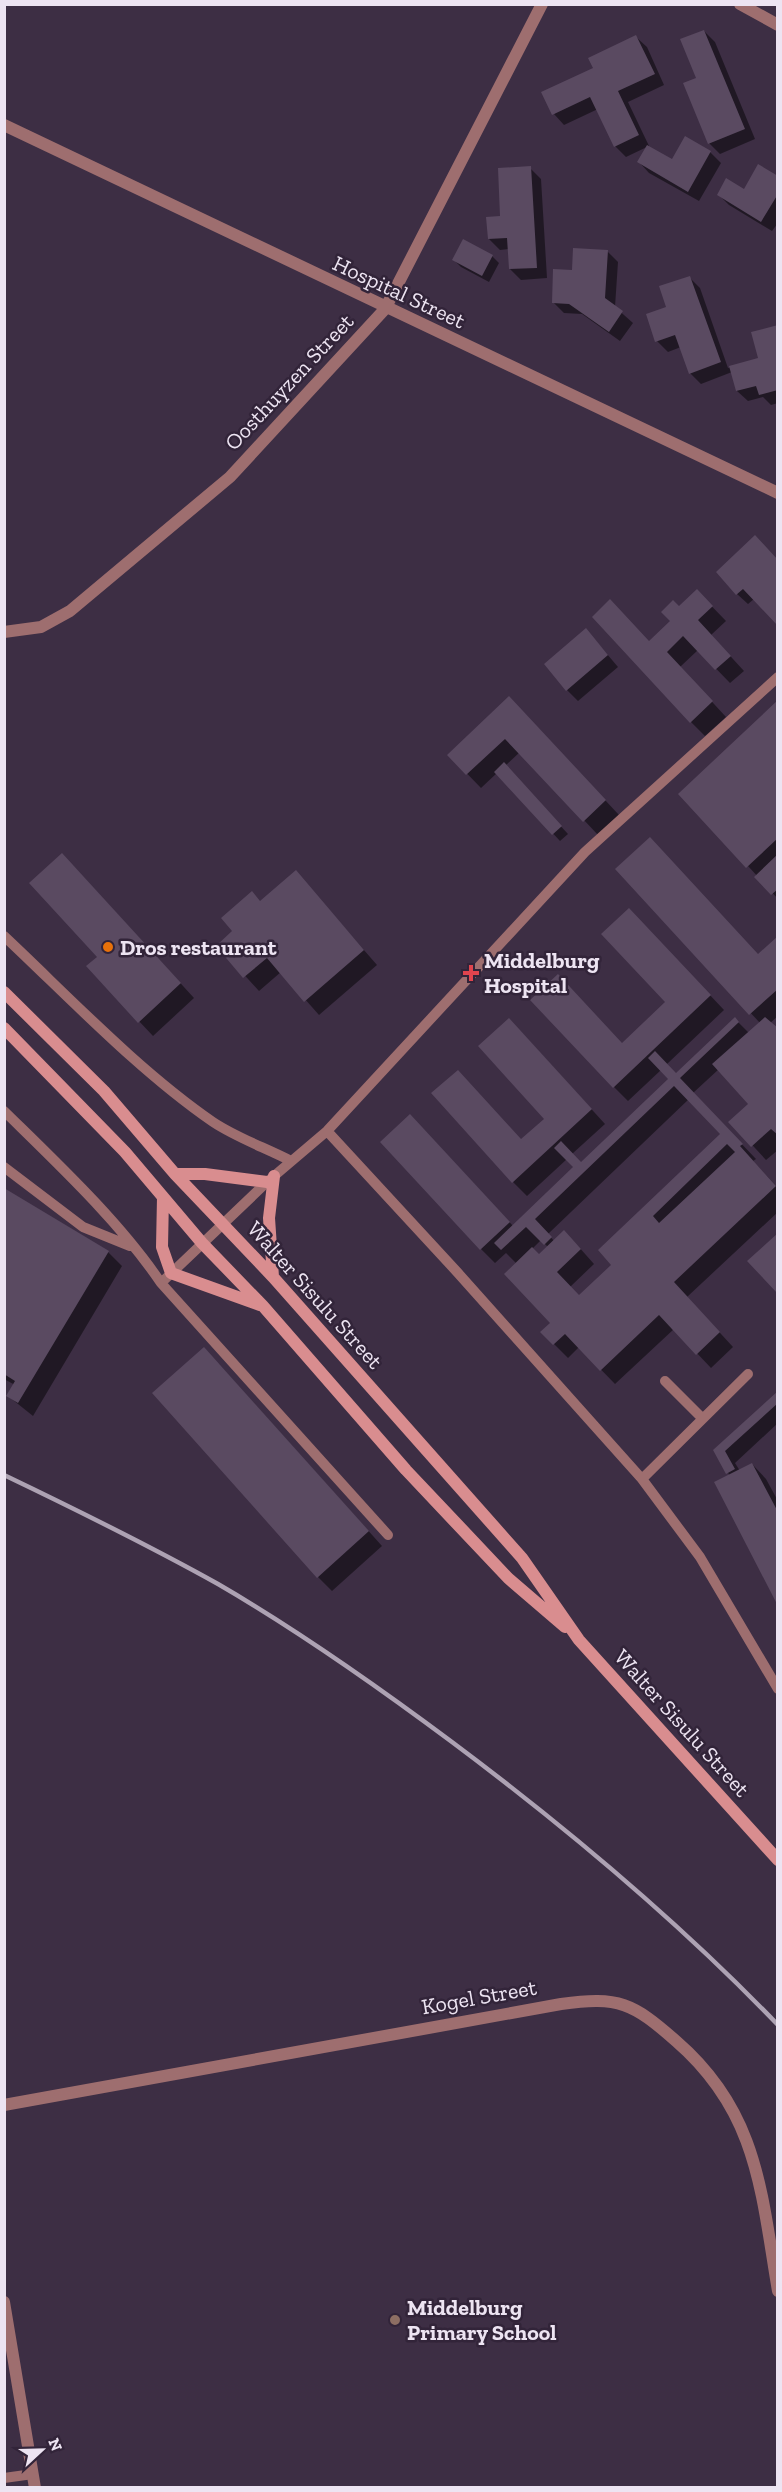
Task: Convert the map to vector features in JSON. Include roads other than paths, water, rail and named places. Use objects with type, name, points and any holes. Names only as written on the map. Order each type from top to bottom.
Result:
[{"type":"main road","name":"Walter Sisulu Street","points":[[4,992],[104,1091],[175,1174],[273,1277],[522,1558],[579,1640]]},
{"type":"main road","name":"Walter Sisulu Street","points":[[4,1028],[110,1135],[202,1243],[263,1306],[406,1470],[508,1578],[579,1640],[777,1860]]},
{"type":"main road","points":[[175,1174],[271,1179],[269,1218],[273,1277]]},
{"type":"main road","points":[[163,1197],[162,1247],[171,1273],[263,1306]]},
{"type":"street","name":"Oosthuyzen Street","points":[[4,632],[41,627],[70,611],[230,477],[385,309],[542,4]]},
{"type":"street","points":[[740,4],[777,25]]},
{"type":"street","name":"Hospital Street","points":[[4,125],[385,309],[777,493]]},
{"type":"street","name":"Kogel Street","points":[[4,2105],[377,2036],[561,2004],[606,2000],[636,2010],[696,2058],[735,2112],[756,2166],[777,2291]]},
{"type":"street","points":[[4,2302],[35,2487]]},
{"type":"lane","points":[[161,1283],[271,1179],[327,1131],[585,852],[777,677]]},
{"type":"lane","points":[[4,936],[111,1036],[214,1123],[291,1161]]},
{"type":"lane","points":[[4,1111],[69,1176],[133,1247],[161,1283],[388,1535]]},
{"type":"lane","points":[[327,1131],[458,1273],[642,1479],[700,1557],[777,1689]]},
{"type":"lane","points":[[4,1167],[83,1227],[133,1247]]},
{"type":"lane","points":[[642,1479],[748,1374]]},
{"type":"lane","points":[[665,1381],[702,1418]]},
{"type":"lane","points":[[4,2478],[33,2474]]},
{"type":"railway","points":[[4,1475],[218,1584],[308,1640],[424,1721],[537,1808],[621,1877],[701,1949],[778,2025]]},
{"type":"place","name":"Dros restaurant","points":[[108,947]]},
{"type":"place","name":"Middelburg Hospital","points":[[471,973]]},
{"type":"place","name":"Middelburg Primary School","points":[[395,2320]]}]
